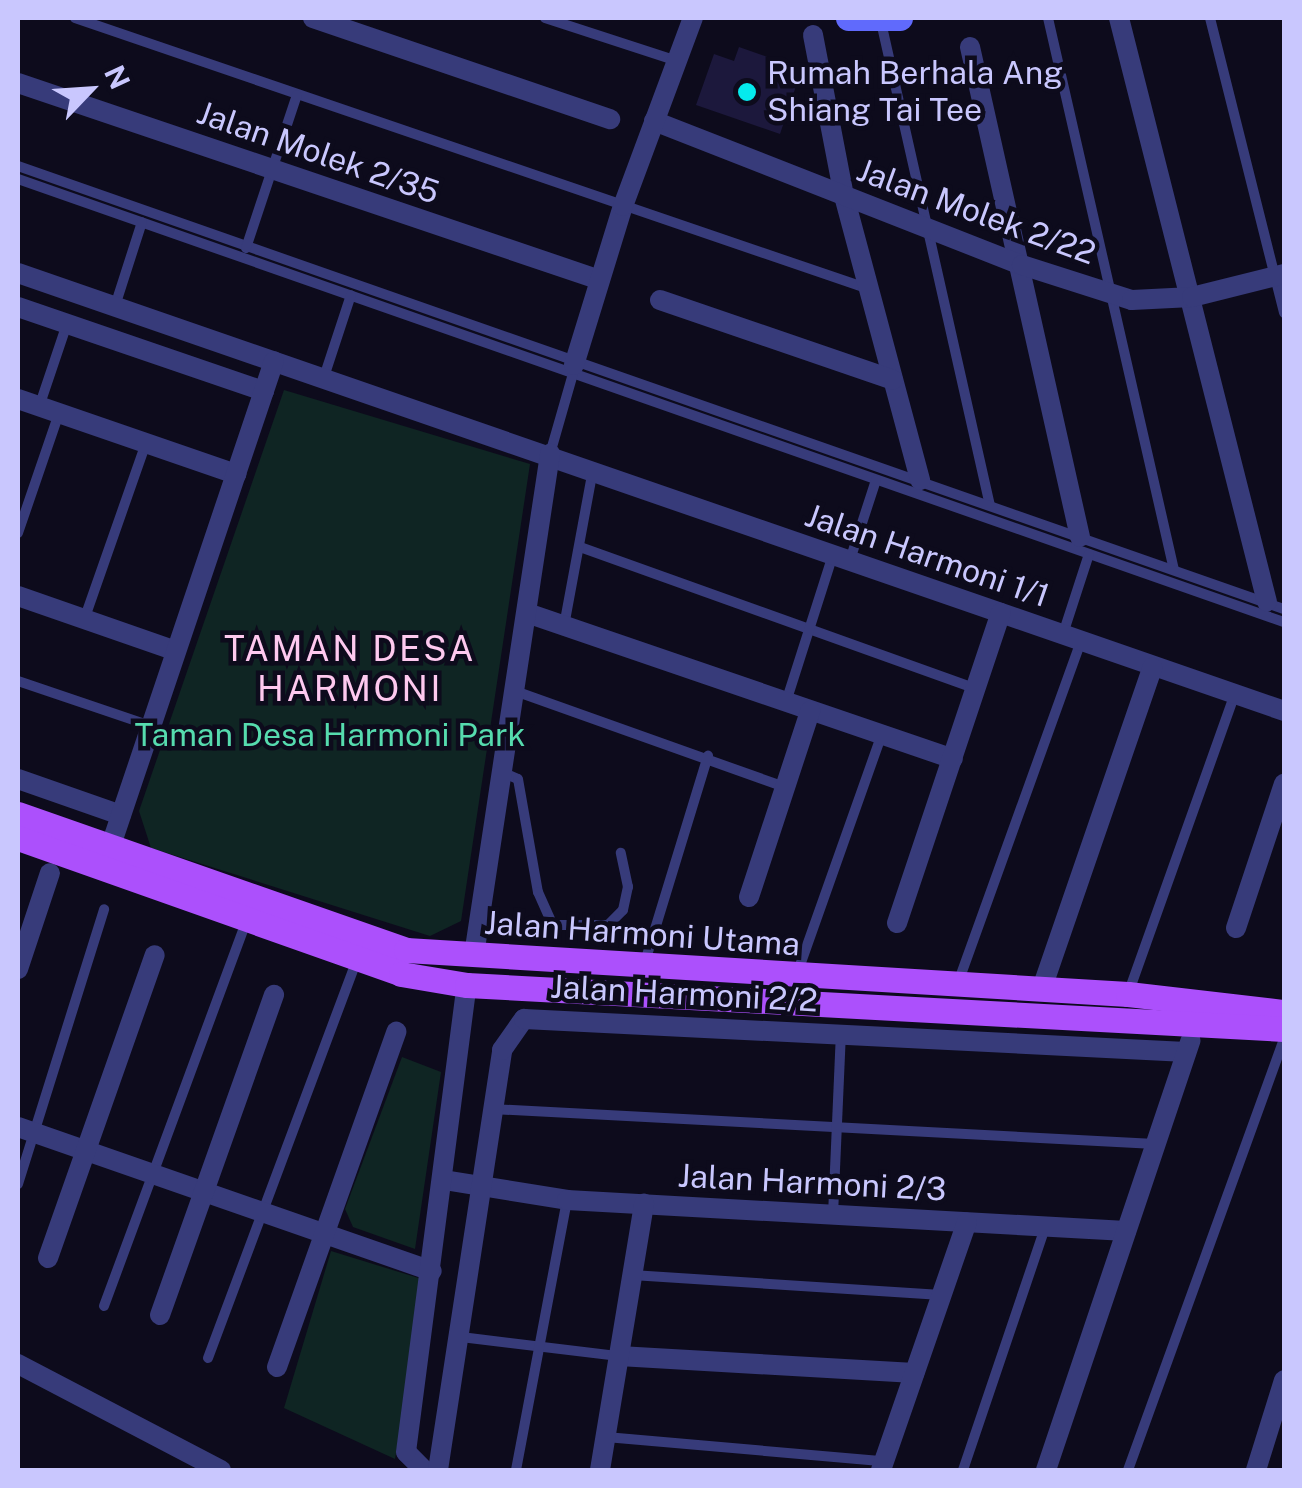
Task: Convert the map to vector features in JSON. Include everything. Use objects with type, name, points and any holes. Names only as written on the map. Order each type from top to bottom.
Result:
[{"type":"main road","name":"Jalan Harmoni Utama","points":[[18,814],[246,921],[358,959],[467,985],[1284,1012]]},
{"type":"main road","name":"Jalan Harmoni Utama","points":[[18,838],[106,858],[406,950],[643,968],[1128,994],[1284,1030]]},
{"type":"street","points":[[318,18],[610,119]]},
{"type":"street","points":[[574,370],[623,206],[693,18]]},
{"type":"street","points":[[1119,18],[1276,606]]},
{"type":"street","points":[[813,34],[844,196],[920,480]]},
{"type":"street","points":[[970,47],[1084,545]]},
{"type":"street","name":"Jalan Molek 2/35","points":[[18,83],[600,280]]},
{"type":"street","name":"Jalan Molek 2/22","points":[[654,121],[1109,294],[1154,303],[1192,298],[1281,275]]},
{"type":"street","name":"Jalan Harmoni 1/1","points":[[18,273],[1284,711]]},
{"type":"street","points":[[660,300],[893,380]]},
{"type":"street","points":[[18,307],[264,391]]},
{"type":"street","points":[[106,858],[274,361]]},
{"type":"street","points":[[18,400],[236,474]]},
{"type":"street","points":[[474,954],[550,454]]},
{"type":"street","points":[[18,596],[176,651]]},
{"type":"street","points":[[897,923],[1001,612]]},
{"type":"street","points":[[526,613],[953,759]]},
{"type":"street","points":[[1041,991],[1152,668]]},
{"type":"street","points":[[749,897],[810,711]]},
{"type":"street","points":[[18,779],[121,814]]},
{"type":"street","points":[[1236,928],[1284,784]]},
{"type":"street","points":[[18,969],[50,873]]},
{"type":"street","points":[[48,1258],[155,955]]},
{"type":"street","points":[[424,1470],[406,1452],[467,985]]},
{"type":"street","points":[[160,1315],[200,1192],[274,995]]},
{"type":"street","points":[[1046,1470],[1201,1011]]},
{"type":"street","name":"Jalan Harmoni 2/2","points":[[438,1470],[486,1190],[491,1110],[505,1038],[536,1015],[1186,1052]]},
{"type":"street","points":[[278,1367],[320,1234],[396,1032]]},
{"type":"street","points":[[26,1130],[432,1271]]},
{"type":"street","name":"Jalan Harmoni 2/3","points":[[443,1185],[567,1200],[1126,1231]]},
{"type":"street","points":[[600,1470],[644,1204]]},
{"type":"street","points":[[883,1466],[967,1222]]},
{"type":"street","points":[[619,1356],[915,1372]]},
{"type":"street","points":[[18,1364],[221,1470]]},
{"type":"street","points":[[1256,1470],[1284,1380]]},
{"type":"lane","points":[[75,18],[869,289]]},
{"type":"lane","points":[[545,18],[677,62]]},
{"type":"lane","points":[[1048,18],[1174,570]]},
{"type":"lane","points":[[1210,18],[1281,275],[1284,313]]},
{"type":"lane","points":[[873,19],[928,228],[990,505]]},
{"type":"lane","points":[[246,248],[298,95]]},
{"type":"lane","points":[[18,166],[876,480],[1174,570],[1276,606]]},
{"type":"lane","points":[[18,179],[352,296],[920,480],[1284,622]]},
{"type":"lane","points":[[114,306],[142,222]]},
{"type":"lane","points":[[324,377],[352,296]]},
{"type":"lane","points":[[18,533],[67,324]]},
{"type":"lane","points":[[550,454],[574,370]]},
{"type":"lane","points":[[84,620],[146,444]]},
{"type":"lane","points":[[564,626],[593,469]]},
{"type":"lane","points":[[786,703],[810,632],[876,480]]},
{"type":"lane","points":[[957,986],[1072,639],[1084,545]]},
{"type":"lane","points":[[580,547],[978,689]]},
{"type":"lane","points":[[18,681],[151,726]]},
{"type":"lane","points":[[516,692],[708,756],[785,787]]},
{"type":"lane","points":[[1128,994],[1236,694]]},
{"type":"lane","points":[[796,977],[881,736]]},
{"type":"lane","points":[[643,968],[708,756]]},
{"type":"lane","points":[[502,772],[518,778],[538,892],[553,925],[608,925],[623,910],[628,887],[621,853]]},
{"type":"lane","points":[[18,1184],[26,1130],[104,910]]},
{"type":"lane","points":[[104,1306],[246,921]]},
{"type":"lane","points":[[208,1358],[267,1216],[358,959]]},
{"type":"lane","points":[[834,1215],[841,1032]]},
{"type":"lane","points":[[1128,1470],[1284,1040]]},
{"type":"lane","points":[[491,1110],[1155,1144]]},
{"type":"lane","points":[[516,1470],[567,1200]]},
{"type":"lane","points":[[963,1470],[1045,1226]]},
{"type":"lane","points":[[632,1275],[942,1295]]},
{"type":"lane","points":[[462,1338],[619,1356]]},
{"type":"lane","points":[[606,1436],[883,1466]]},
{"type":"green space","name":"Taman Desa Harmoni Park","points":[[284,390],[530,464],[461,921],[430,936],[151,848],[139,811]]},
{"type":"green space","points":[[402,1057],[441,1072],[415,1249],[353,1227],[345,1209]]},
{"type":"green space","points":[[331,1251],[425,1280],[395,1459],[284,1408]]},
{"type":"building","name":"Rumah Berhala Ang Shiang Tai Tee","points":[[739,47],[782,62],[779,73],[798,80],[780,134],[696,105],[714,54],[734,61]]},
{"type":"place","name":"Rumah Berhala Ang Shiang Tai Tee","points":[[747,92]]},
{"type":"district","name":"TAMAN DESA HARMONI","points":[[350,669]]}]
